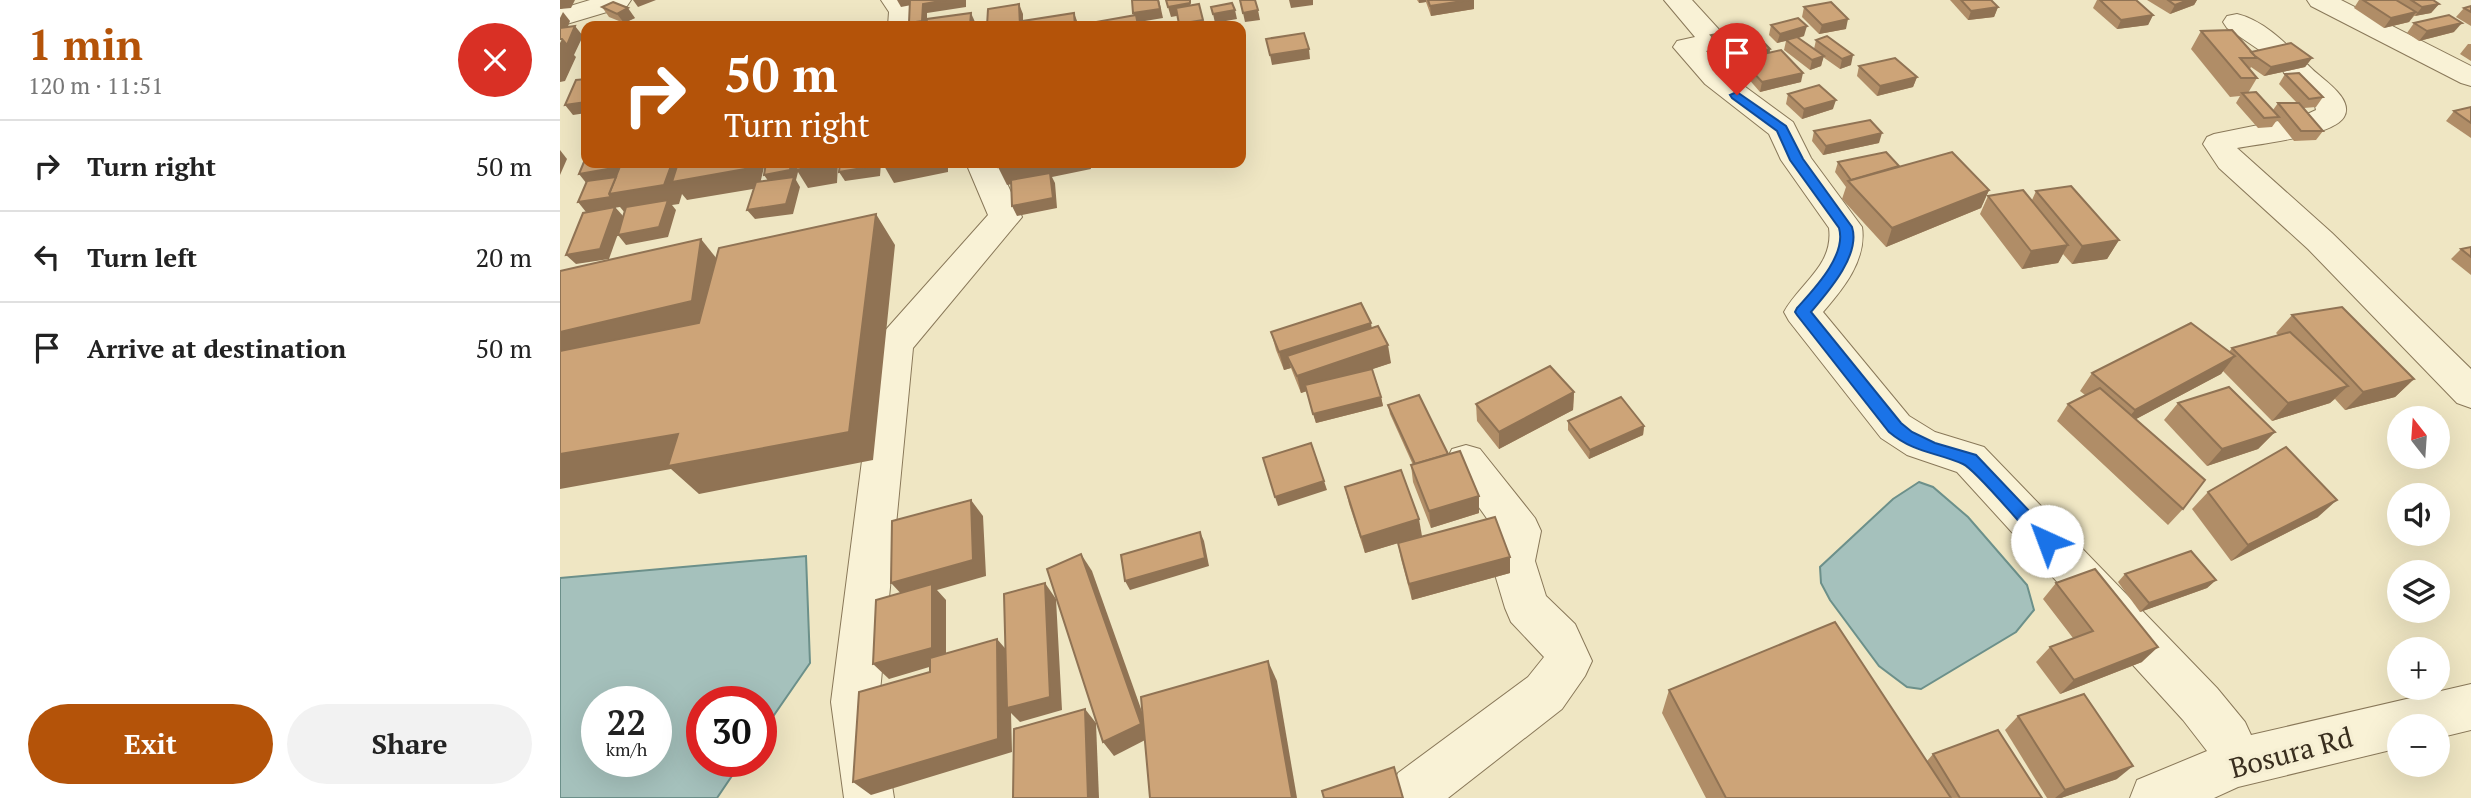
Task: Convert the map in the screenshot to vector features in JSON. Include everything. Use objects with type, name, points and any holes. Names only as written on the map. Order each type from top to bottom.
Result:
[{"type":"street","points":[[560,19],[618,0]]},
{"type":"street","points":[[894,0],[902,12],[901,21]]},
{"type":"street","points":[[1677,0],[1714,41],[1687,47],[1715,78],[1782,129],[1797,160],[1845,227],[1848,235],[1834,275],[1802,312],[1906,437],[1970,460],[2200,704],[2228,739],[2236,763]]},
{"type":"street","points":[[2320,0],[2471,77]]},
{"type":"street","points":[[2237,22],[2284,54],[2299,73],[2326,97],[2331,106],[2331,114],[2312,124],[2225,141],[2218,144],[2219,148],[2320,242],[2471,393]]},
{"type":"street","points":[[869,798],[855,702],[895,344],[1005,217],[984,168]]},
{"type":"street","points":[[1418,798],[1416,791],[1545,693],[1569,661],[1559,639],[1527,608],[1513,561],[1520,531],[1466,461]]},
{"type":"street","name":"Bosura Rd","points":[[2155,798],[2236,763],[2471,707]]},
{"type":"water","points":[[1919,482],[1933,487],[1968,517],[2027,585],[2034,610],[2016,632],[1921,689],[1907,687],[1879,666],[1830,600],[1821,583],[1820,567],[1893,499]]},
{"type":"water","points":[[806,556],[810,663],[777,711],[777,686],[686,686],[686,777],[731,777],[717,798],[560,798],[560,578]]},
{"type":"building","points":[[910,0],[946,0],[923,4],[922,21],[909,21]]},
{"type":"building","points":[[1132,0],[1158,0],[1160,9],[1133,13]]},
{"type":"building","points":[[1166,0],[1190,0],[1190,3],[1168,7]]},
{"type":"building","points":[[1240,0],[1255,0],[1258,10],[1243,13]]},
{"type":"building","points":[[1428,0],[1469,0],[1430,6]]},
{"type":"building","points":[[1961,0],[1991,0],[1998,7],[1971,11]]},
{"type":"building","points":[[2100,0],[2136,0],[2153,15],[2121,20]]},
{"type":"building","points":[[2168,0],[2188,0],[2175,5]]},
{"type":"building","points":[[2363,0],[2396,0],[2416,12],[2391,18]]},
{"type":"building","points":[[2411,0],[2433,0],[2439,4],[2422,7]]},
{"type":"building","points":[[613,2],[628,8],[617,14],[602,7]]},
{"type":"building","points":[[1831,2],[1848,19],[1822,25],[1804,7]]},
{"type":"building","points":[[1232,3],[1235,10],[1213,14],[1211,7]]},
{"type":"building","points":[[1019,4],[1020,21],[987,21],[988,9]]},
{"type":"building","points":[[1199,4],[1203,20],[1178,21],[1176,8]]},
{"type":"building","points":[[971,13],[970,21],[927,19]]},
{"type":"building","points":[[1074,13],[1075,21],[1023,21]]},
{"type":"building","points":[[1136,15],[1137,21],[1102,21]]},
{"type":"building","points":[[2449,15],[2462,23],[2427,31],[2414,23]]},
{"type":"building","points":[[1798,18],[1807,26],[1780,34],[1771,25]]},
{"type":"building","points":[[575,26],[567,45],[560,39],[560,28]]},
{"type":"building","points":[[1749,27],[1770,49],[1732,58],[1711,35]]},
{"type":"building","points":[[2232,30],[2257,58],[2240,58],[2257,78],[2241,78],[2201,31]]},
{"type":"building","points":[[1304,33],[1309,49],[1270,55],[1266,39]]},
{"type":"building","points":[[1827,36],[1853,55],[1842,59],[1816,40]]},
{"type":"building","points":[[1797,37],[1824,56],[1812,60],[1786,40]]},
{"type":"building","points":[[2291,43],[2312,58],[2271,67],[2251,52]]},
{"type":"building","points":[[1781,50],[1803,73],[1762,82],[1741,59]]},
{"type":"building","points":[[1895,58],[1917,77],[1880,86],[1859,66]]},
{"type":"building","points":[[2299,73],[2323,97],[2309,99],[2285,74]]},
{"type":"building","points":[[576,80],[581,80],[581,103],[565,105]]},
{"type":"building","points":[[1819,85],[1836,100],[1804,109],[1788,94]]},
{"type":"building","points":[[2256,92],[2279,117],[2264,118],[2242,93]]},
{"type":"building","points":[[2278,103],[2299,103],[2323,131],[2301,131]]},
{"type":"building","points":[[2471,107],[2471,123],[2454,111]]},
{"type":"building","points":[[1870,120],[1882,133],[1826,146],[1814,131]]},
{"type":"building","points":[[1886,152],[1899,166],[1851,180],[1838,162]]},
{"type":"building","points":[[1952,152],[1989,190],[1892,228],[1848,181]]},
{"type":"building","points":[[581,168],[613,168],[579,174]]},
{"type":"building","points":[[619,168],[670,168],[664,185],[609,194]]},
{"type":"building","points":[[676,168],[745,168],[745,169],[672,182]]},
{"type":"building","points":[[765,168],[790,168],[790,170],[764,175]]},
{"type":"building","points":[[839,168],[862,168],[839,172]]},
{"type":"building","points":[[1050,173],[1053,198],[1012,206],[1011,180]]},
{"type":"building","points":[[616,177],[609,194],[611,197],[578,202],[587,181]]},
{"type":"building","points":[[794,177],[786,204],[747,210],[756,182]]},
{"type":"building","points":[[2071,186],[2119,240],[2082,246],[2036,191]]},
{"type":"building","points":[[2023,190],[2068,245],[2031,251],[1988,196]]},
{"type":"building","points":[[668,200],[659,227],[618,235],[626,207]]},
{"type":"building","points":[[615,207],[600,249],[566,255],[583,213]]},
{"type":"building","points":[[876,214],[849,432],[668,466],[678,434],[560,454],[560,351],[699,323],[719,248]]},
{"type":"building","points":[[701,239],[692,301],[560,332],[560,271]]},
{"type":"building","points":[[2471,247],[2471,257],[2461,249]]},
{"type":"building","points":[[1361,303],[1371,323],[1279,352],[1271,332]]},
{"type":"building","points":[[2342,307],[2414,379],[2363,392],[2292,315]]},
{"type":"building","points":[[2191,323],[2235,356],[2135,410],[2092,373]]},
{"type":"building","points":[[1378,326],[1388,345],[1297,376],[1287,356]]},
{"type":"building","points":[[2290,332],[2348,386],[2288,403],[2232,348]]},
{"type":"building","points":[[1550,366],[1574,392],[1499,432],[1476,404]]},
{"type":"building","points":[[1372,369],[1381,397],[1313,414],[1305,385]]},
{"type":"building","points":[[2229,387],[2275,432],[2222,449],[2178,403]]},
{"type":"building","points":[[2100,388],[2205,480],[2183,509],[2068,404]]},
{"type":"building","points":[[1419,395],[1448,454],[1415,464],[1388,405]]},
{"type":"building","points":[[1621,397],[1644,426],[1590,450],[1568,421]]},
{"type":"building","points":[[1311,443],[1324,481],[1275,497],[1263,458]]},
{"type":"building","points":[[2286,447],[2337,500],[2248,545],[2208,492]]},
{"type":"building","points":[[1460,451],[1479,496],[1429,511],[1411,465]]},
{"type":"building","points":[[1401,470],[1419,519],[1361,537],[1345,487]]},
{"type":"building","points":[[971,500],[973,560],[891,583],[892,521]]},
{"type":"building","points":[[1495,517],[1510,557],[1409,584],[1398,543]]},
{"type":"building","points":[[1200,532],[1205,558],[1125,581],[1121,555]]},
{"type":"building","points":[[2191,551],[2216,580],[2149,603],[2125,574]]},
{"type":"building","points":[[1081,554],[1141,724],[1103,742],[1047,569]]},
{"type":"building","points":[[2095,569],[2158,647],[2074,680],[2050,647],[2093,631],[2056,583]]},
{"type":"building","points":[[1045,583],[1050,697],[1007,708],[1004,594]]},
{"type":"building","points":[[932,584],[932,648],[873,664],[876,600]]},
{"type":"building","points":[[1835,622],[1951,798],[1726,798],[1669,690]]},
{"type":"building","points":[[997,639],[998,739],[853,782],[859,692],[930,672],[930,658]]},
{"type":"building","points":[[1268,661],[1292,798],[1150,798],[1141,697]]},
{"type":"building","points":[[2084,694],[2133,766],[2065,790],[2018,716]]},
{"type":"building","points":[[1085,709],[1088,798],[1013,798],[1014,729]]},
{"type":"building","points":[[1998,730],[2042,798],[1960,798],[1933,754]]},
{"type":"building","points":[[1394,767],[1403,798],[1324,798],[1322,791]]},
{"type":"route","points":[[1737,95],[1782,129],[1797,160],[1848,235],[1834,275],[1802,312],[1895,427],[1906,437],[1931,448],[1970,460],[2047,541]]}]
